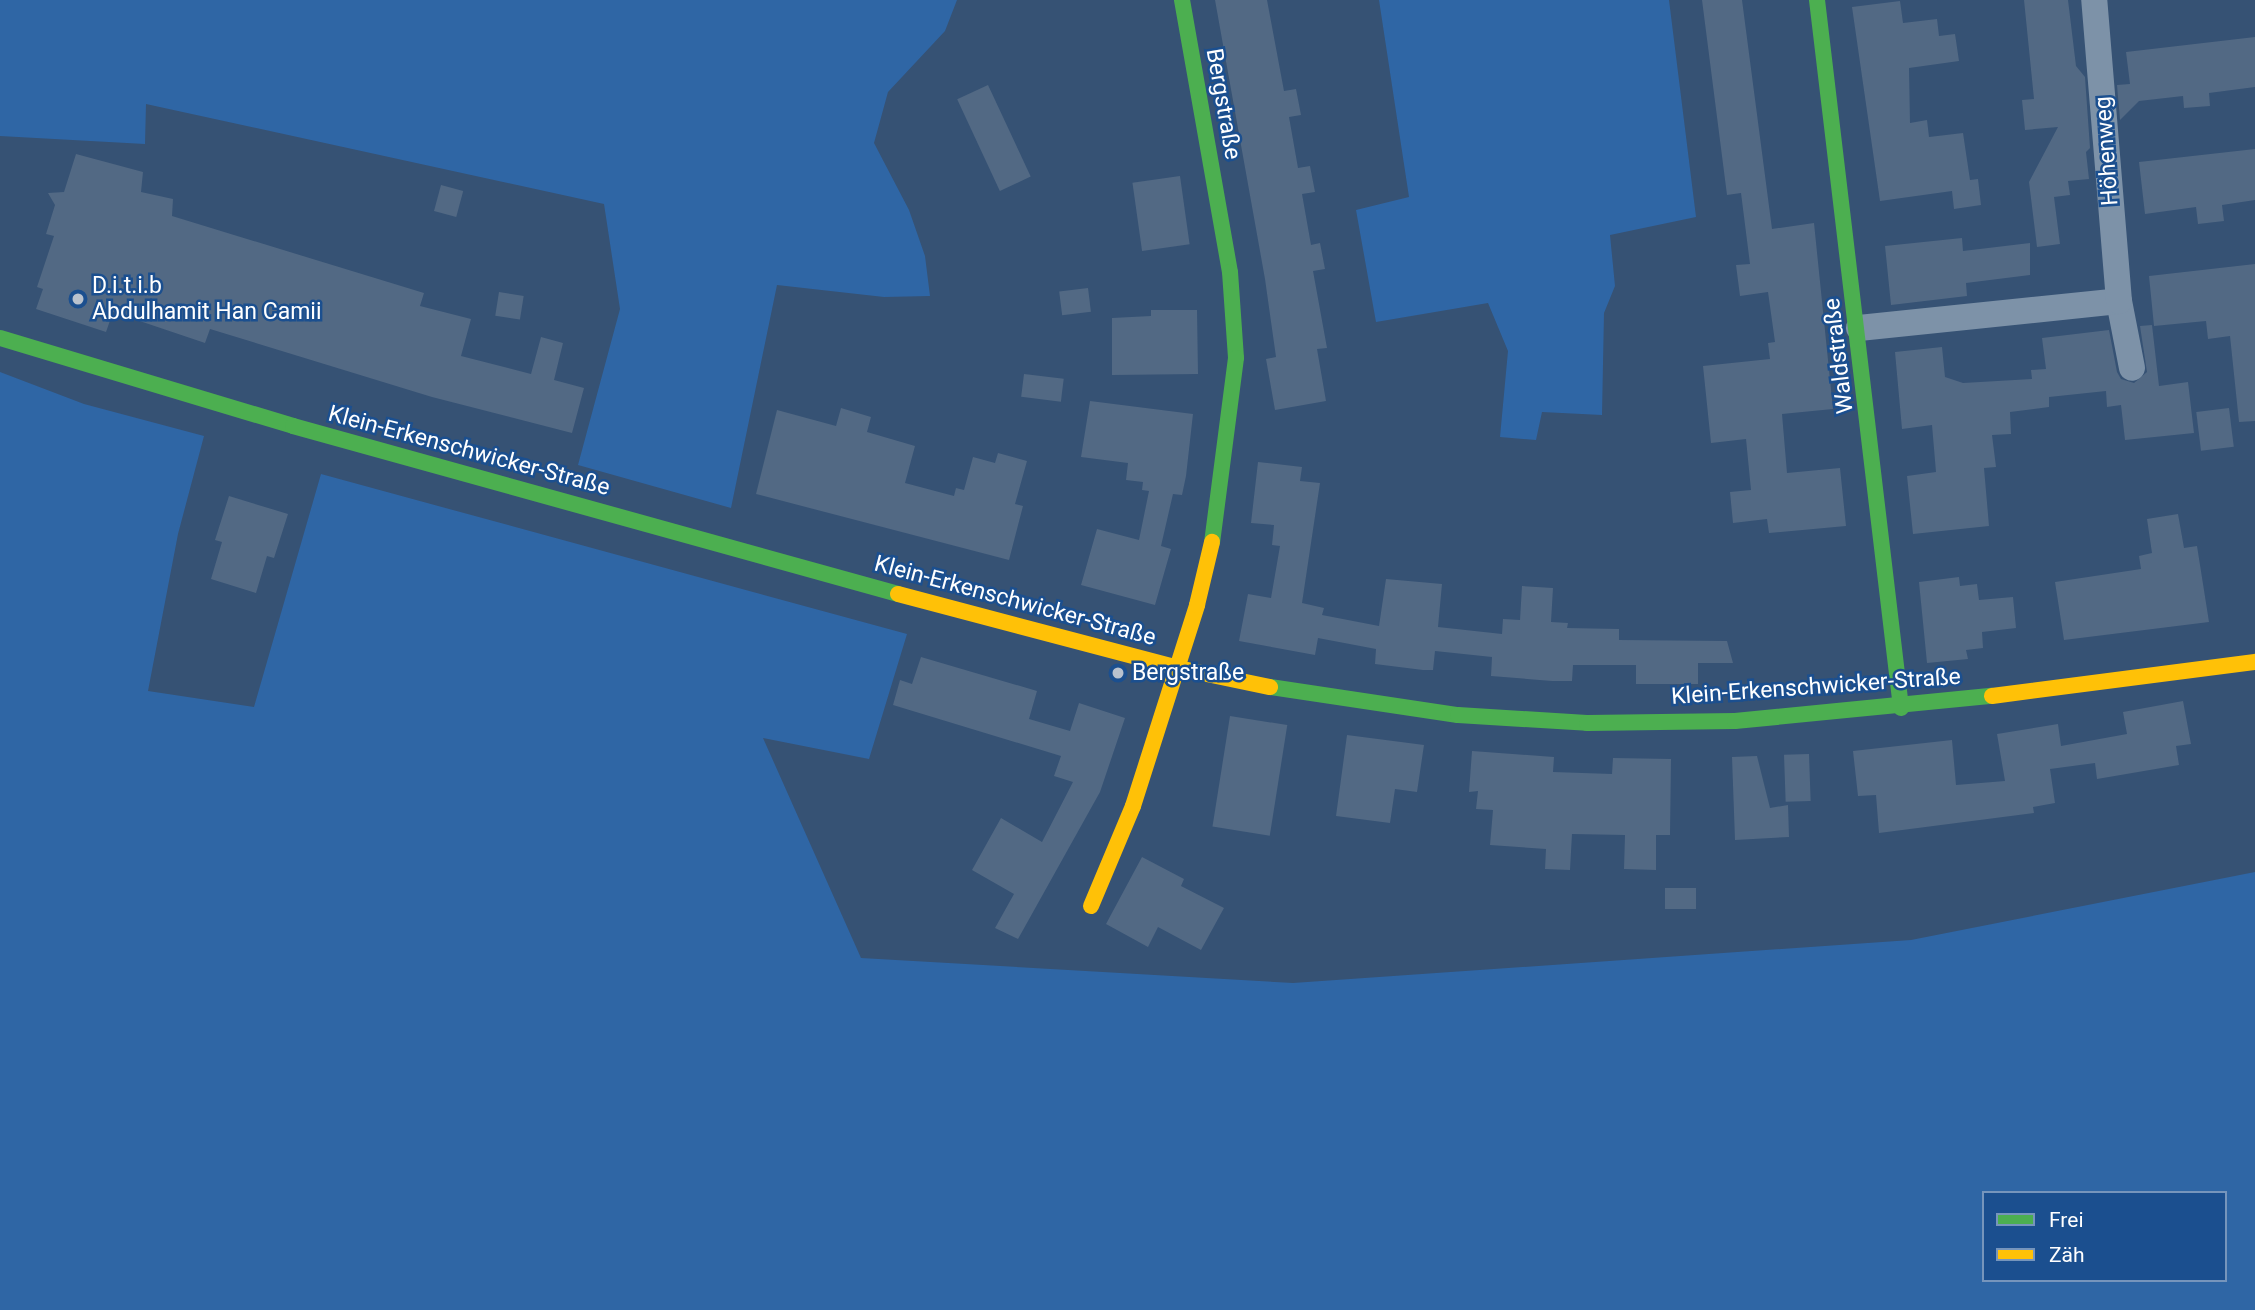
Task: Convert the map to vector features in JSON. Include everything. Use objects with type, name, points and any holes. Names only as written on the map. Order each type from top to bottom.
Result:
[{"type":"street","name":"Bergstraße","points":[[1091,906],[1133,806],[1178,668],[1217,523],[1236,358],[1230,272],[1182,0]]},
{"type":"street","name":"Waldstraße","points":[[1817,0],[1859,328],[1901,708]]},
{"type":"street","name":"Höhenweg","points":[[2094,0],[2119,302],[2132,368]]},
{"type":"street","points":[[1859,328],[2119,302]]},
{"type":"street","name":"Klein-Erkenschwicker-Straße","points":[[0,338],[293,426],[1178,668],[1331,698],[1458,715],[1587,723],[1735,721],[1901,708],[2255,662]]},
{"type":"shaded area","points":[[0,0],[957,0],[945,31],[888,92],[874,143],[909,210],[925,256],[930,296],[884,297],[777,285],[731,508],[578,465],[620,309],[604,204],[146,104],[145,144],[0,136]]},
{"type":"shaded area","points":[[1379,0],[1669,0],[1696,217],[1610,235],[1615,286],[1604,313],[1602,415],[1542,412],[1536,440],[1500,437],[1508,351],[1488,303],[1376,322],[1356,210],[1409,197]]},
{"type":"shaded area","points":[[0,372],[84,404],[204,436],[178,534],[148,691],[254,707],[321,474],[907,634],[869,759],[763,738],[861,958],[1293,983],[1911,940],[2255,872],[2255,1310],[0,1310]]},
{"type":"building","points":[[1215,0],[1267,0],[1284,91],[1296,89],[1301,115],[1289,117],[1298,168],[1310,166],[1315,192],[1302,194],[1311,245],[1320,243],[1325,269],[1313,271],[1327,348],[1317,349],[1326,401],[1275,410],[1266,359],[1276,357],[1265,279]]},
{"type":"building","points":[[1702,0],[1742,0],[1772,229],[1814,223],[1833,409],[1782,414],[1787,473],[1840,468],[1846,526],[1769,533],[1767,519],[1733,523],[1730,492],[1751,490],[1746,439],[1711,443],[1703,366],[1770,359],[1768,343],[1775,342],[1768,292],[1740,296],[1736,265],[1750,264],[1741,193],[1727,195]]},
{"type":"building","points":[[2024,0],[2068,0],[2076,66],[2085,77],[2090,148],[2086,152],[2089,179],[2068,181],[2070,195],[2054,197],[2060,244],[2037,247],[2029,182],[2058,127],[2025,130],[2022,100],[2034,99]]},
{"type":"building","points":[[1900,1],[1903,23],[1937,19],[1939,36],[1955,34],[1959,61],[1909,68],[1910,123],[1927,120],[1929,137],[1963,133],[1970,180],[1978,179],[1981,205],[1954,209],[1952,191],[1880,201],[1852,7]]},
{"type":"building","points":[[2255,37],[2255,87],[2209,93],[2210,106],[2184,108],[2183,96],[2139,101],[2120,120],[2117,85],[2130,84],[2126,52]]},
{"type":"building","points":[[988,85],[1031,177],[1000,191],[957,99]]},
{"type":"building","points":[[2255,149],[2255,200],[2222,205],[2224,221],[2198,224],[2196,207],[2145,214],[2139,162]]},
{"type":"building","points":[[76,154],[143,172],[141,192],[173,199],[172,216],[424,293],[420,306],[471,319],[461,356],[531,374],[541,337],[563,343],[554,380],[584,388],[572,433],[432,397],[210,329],[205,343],[113,312],[106,332],[36,309],[43,289],[37,287],[54,236],[46,234],[55,205],[48,193],[64,192]]},
{"type":"building","points":[[1180,176],[1190,244],[1142,251],[1132,183]]},
{"type":"building","points":[[441,185],[463,191],[456,217],[434,211]]},
{"type":"building","points":[[1962,238],[1963,251],[2030,243],[2030,275],[1966,283],[1967,296],[1891,305],[1885,246]]},
{"type":"building","points":[[2255,264],[2255,421],[2239,422],[2230,336],[2208,339],[2206,321],[2154,326],[2149,276]]},
{"type":"building","points":[[1088,288],[1091,312],[1062,315],[1059,292]]},
{"type":"building","points":[[499,292],[524,296],[520,320],[495,316]]},
{"type":"building","points":[[1151,310],[1197,310],[1198,374],[1112,375],[1112,318],[1151,316]]},
{"type":"building","points":[[2152,325],[2159,386],[2188,382],[2194,433],[2125,440],[2121,405],[2107,407],[2106,391],[2049,397],[2049,407],[2010,412],[2011,434],[1992,435],[1996,467],[1984,468],[1989,526],[1913,534],[1907,476],[1936,472],[1932,425],[1902,429],[1895,352],[1942,347],[1945,377],[1963,383],[2032,379],[2031,370],[2046,369],[2042,338],[2109,330],[2117,372],[2121,379],[2134,383],[2147,372],[2140,326]]},
{"type":"building","points":[[1024,374],[1064,379],[1061,402],[1021,397]]},
{"type":"building","points":[[1090,401],[1193,414],[1182,495],[1173,494],[1161,546],[1171,549],[1155,605],[1081,585],[1097,529],[1139,540],[1149,491],[1142,490],[1143,482],[1126,480],[1128,463],[1081,457]]},
{"type":"building","points":[[841,408],[871,417],[867,432],[915,446],[905,483],[954,496],[956,488],[964,490],[973,457],[995,463],[998,453],[1027,461],[1015,504],[1023,506],[1009,560],[756,494],[777,410],[836,426]]},
{"type":"building","points":[[2229,408],[2234,447],[2201,451],[2196,412]]},
{"type":"building","points":[[1258,462],[1302,467],[1300,481],[1320,483],[1302,603],[1324,608],[1322,615],[1379,626],[1386,579],[1442,584],[1438,627],[1502,634],[1503,619],[1520,620],[1522,586],[1553,588],[1551,622],[1568,623],[1567,628],[1619,629],[1619,640],[1727,641],[1733,663],[1698,663],[1698,684],[1636,684],[1636,665],[1573,665],[1572,681],[1552,681],[1491,676],[1492,657],[1435,651],[1433,670],[1423,670],[1375,664],[1376,649],[1318,638],[1315,655],[1239,641],[1248,594],[1271,598],[1280,546],[1272,545],[1274,525],[1251,523]]},
{"type":"building","points":[[229,496],[288,514],[274,558],[267,556],[256,593],[211,579],[222,542],[215,540]]},
{"type":"building","points":[[2178,514],[2184,548],[2197,546],[2209,622],[2064,640],[2055,582],[2141,569],[2139,556],[2152,553],[2147,519]]},
{"type":"building","points":[[1959,577],[1960,586],[1977,584],[1979,600],[2013,597],[2016,628],[1982,632],[1983,648],[1966,650],[1968,659],[1927,663],[1919,582]]},
{"type":"building","points":[[921,657],[1037,691],[1029,719],[1070,731],[1079,703],[1125,718],[1100,792],[1018,939],[995,928],[1014,894],[972,870],[1001,818],[1042,842],[1073,782],[1054,776],[1061,756],[893,705],[900,680],[912,684]]},
{"type":"building","points":[[2183,701],[2191,744],[2176,746],[2179,765],[2097,779],[2095,763],[2050,769],[2055,803],[2033,807],[2034,813],[1879,833],[1876,795],[1858,796],[1853,751],[1952,740],[1956,785],[2005,781],[1997,734],[2058,724],[2061,746],[2127,734],[2123,712]]},
{"type":"building","points":[[1230,716],[1287,725],[1270,836],[1212,827]]},
{"type":"building","points":[[1347,735],[1424,745],[1417,792],[1395,789],[1390,823],[1336,816]]},
{"type":"building","points":[[1472,751],[1554,757],[1553,772],[1612,774],[1613,758],[1671,759],[1670,835],[1656,835],[1656,870],[1624,869],[1625,835],[1572,834],[1570,870],[1545,869],[1546,849],[1490,845],[1493,810],[1476,809],[1478,791],[1469,792]]},
{"type":"building","points":[[1809,754],[1811,801],[1786,802],[1784,755]]},
{"type":"building","points":[[1757,756],[1770,808],[1788,805],[1789,837],[1735,840],[1732,757]]},
{"type":"building","points":[[1142,857],[1184,879],[1181,886],[1224,908],[1201,950],[1158,927],[1148,947],[1106,924]]},
{"type":"building","points":[[1665,888],[1696,888],[1696,909],[1665,909]]},
{"type":"traffic: fast","points":[[1182,0],[1230,272],[1236,358],[1212,542]]},
{"type":"traffic: fast","points":[[1817,0],[1901,708]]},
{"type":"traffic: fast","points":[[0,338],[293,426],[898,594]]},
{"type":"traffic: fast","points":[[1270,687],[1458,715],[1587,723],[1735,721],[1992,696]]},
{"type":"traffic: slow","points":[[1091,906],[1133,806],[1197,605],[1212,542]]},
{"type":"traffic: slow","points":[[898,594],[1178,668],[1270,687]]},
{"type":"traffic: slow","points":[[1992,696],[2255,662]]},
{"type":"place","name":"D.i.t.i.b Abdulhamit Han Camii","points":[[78,299]]},
{"type":"place","name":"Bergstraße","points":[[1118,673]]}]
